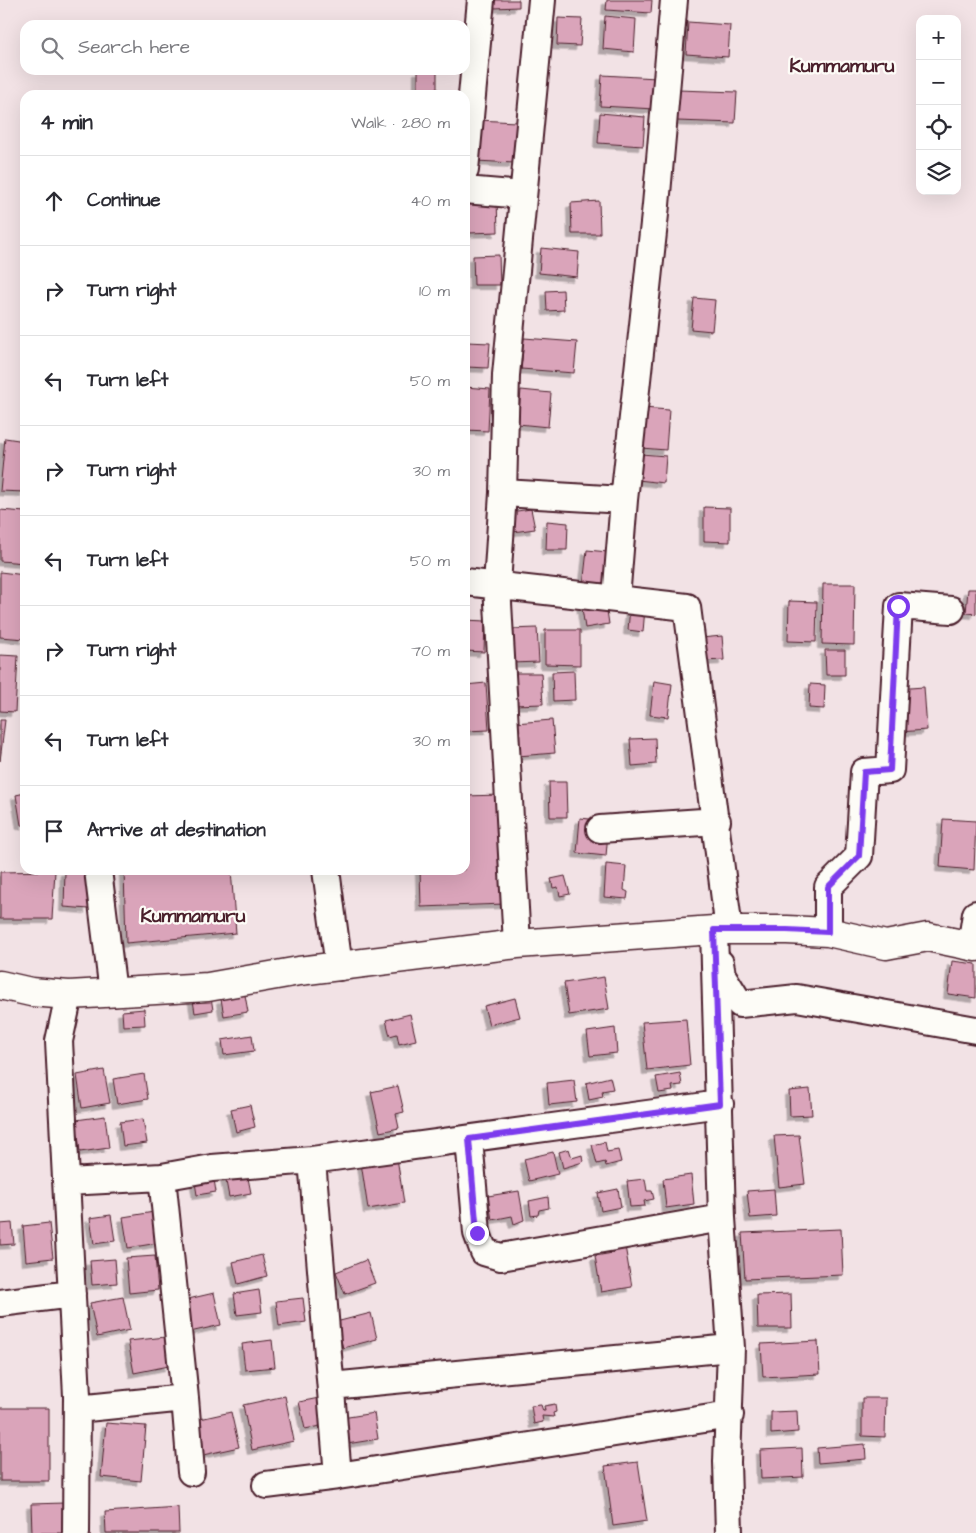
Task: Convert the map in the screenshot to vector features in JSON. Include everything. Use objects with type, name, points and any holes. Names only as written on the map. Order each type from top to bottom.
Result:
[{"type":"main road","points":[[0,986],[31,992],[69,995],[208,987],[339,967],[517,944],[722,930],[828,932],[886,945],[928,937],[973,946]]},
{"type":"street","points":[[470,117],[481,0]]},
{"type":"street","points":[[517,944],[497,584],[503,493],[506,375],[542,0]]},
{"type":"street","points":[[616,598],[624,500],[656,205],[674,0]]},
{"type":"street","points":[[470,190],[523,195]]},
{"type":"street","points":[[503,493],[624,500]]},
{"type":"street","points":[[470,582],[687,607],[716,821],[722,930],[722,976],[740,1004],[797,998],[976,1030]]},
{"type":"street","points":[[828,932],[828,887],[859,856],[864,772],[890,770],[898,606],[951,610]]},
{"type":"street","points":[[600,829],[716,821]]},
{"type":"street","points":[[99,875],[113,993]]},
{"type":"street","points":[[327,875],[339,967]]},
{"type":"street","points":[[973,946],[976,914]]},
{"type":"street","points":[[722,930],[720,1104],[722,1218],[731,1348],[728,1462],[729,1533]]},
{"type":"street","points":[[69,995],[59,1041],[77,1409],[76,1533]]},
{"type":"street","points":[[67,1182],[162,1177],[212,1168],[312,1160],[720,1104]]},
{"type":"street","points":[[469,1139],[477,1233],[484,1252],[501,1257],[722,1218]]},
{"type":"street","points":[[312,1160],[338,1476]]},
{"type":"street","points":[[162,1177],[191,1472]]},
{"type":"street","points":[[0,1303],[72,1294]]},
{"type":"street","points":[[331,1386],[731,1348]]},
{"type":"street","points":[[77,1409],[185,1398]]},
{"type":"street","points":[[266,1486],[730,1415]]},
{"type":"building","points":[[494,0],[519,0],[519,7],[494,8]]},
{"type":"building","points":[[607,0],[652,0],[651,13],[606,10]]},
{"type":"building","points":[[605,16],[636,19],[634,52],[603,49]]},
{"type":"building","points":[[558,18],[582,19],[580,46],[557,45]]},
{"type":"building","points":[[688,22],[730,25],[728,57],[686,54]]},
{"type":"building","points":[[418,75],[437,75],[437,89],[418,90]]},
{"type":"building","points":[[602,75],[657,78],[655,109],[600,106]]},
{"type":"building","points":[[678,90],[737,92],[735,123],[677,121]]},
{"type":"building","points":[[600,113],[645,117],[643,146],[598,143]]},
{"type":"building","points":[[478,120],[516,122],[514,163],[476,161]]},
{"type":"building","points":[[497,199],[498,232],[470,233],[470,200]]},
{"type":"building","points":[[599,201],[600,234],[572,234],[571,203]]},
{"type":"building","points":[[541,248],[579,252],[577,277],[539,273]]},
{"type":"building","points":[[499,255],[500,285],[474,285],[473,256]]},
{"type":"building","points":[[563,290],[564,310],[547,311],[546,291]]},
{"type":"building","points":[[694,298],[715,300],[712,331],[691,329]]},
{"type":"building","points":[[524,338],[577,342],[574,373],[521,369]]},
{"type":"building","points":[[470,342],[490,343],[488,368],[470,367]]},
{"type":"building","points":[[470,387],[490,389],[488,431],[470,430]]},
{"type":"building","points":[[521,390],[551,393],[548,427],[518,424]]},
{"type":"building","points":[[643,408],[669,410],[666,450],[641,448]]},
{"type":"building","points":[[5,438],[20,440],[20,492],[0,491]]},
{"type":"building","points":[[641,454],[666,456],[664,483],[638,480]]},
{"type":"building","points":[[704,507],[730,508],[730,542],[704,541]]},
{"type":"building","points":[[531,509],[535,529],[513,532],[510,512]]},
{"type":"building","points":[[0,510],[20,512],[20,563],[0,561]]},
{"type":"building","points":[[547,521],[568,523],[567,550],[546,550]]},
{"type":"building","points":[[587,550],[608,552],[604,588],[583,586]]},
{"type":"building","points":[[0,572],[20,574],[20,639],[0,637]]},
{"type":"building","points":[[823,584],[855,584],[854,645],[822,644]]},
{"type":"building","points":[[968,589],[976,589],[976,614],[966,613]]},
{"type":"building","points":[[789,601],[817,602],[816,642],[788,641]]},
{"type":"building","points":[[581,602],[606,604],[609,624],[585,628]]},
{"type":"building","points":[[630,607],[645,608],[643,632],[628,630]]},
{"type":"building","points":[[470,620],[485,621],[484,652],[470,651]]},
{"type":"building","points":[[537,628],[539,662],[512,663],[510,629]]},
{"type":"building","points":[[545,630],[580,630],[580,665],[545,664]]},
{"type":"building","points":[[722,636],[724,660],[703,661],[701,638]]},
{"type":"building","points":[[825,650],[845,650],[845,675],[826,675]]},
{"type":"building","points":[[0,655],[18,656],[15,712],[0,711]]},
{"type":"building","points":[[574,671],[575,700],[553,701],[552,672]]},
{"type":"building","points":[[513,673],[541,673],[543,704],[514,705]]},
{"type":"building","points":[[654,681],[672,684],[668,717],[650,715]]},
{"type":"building","points":[[486,683],[489,730],[470,731],[470,685]]},
{"type":"building","points":[[810,684],[825,685],[824,709],[809,708]]},
{"type":"building","points":[[924,687],[927,730],[899,732],[896,689]]},
{"type":"building","points":[[0,720],[5,720],[0,761]]},
{"type":"building","points":[[552,720],[555,753],[518,756],[515,723]]},
{"type":"building","points":[[655,738],[656,764],[632,766],[630,739]]},
{"type":"building","points":[[549,782],[566,782],[567,817],[550,817]]},
{"type":"building","points":[[20,794],[20,819],[16,795]]},
{"type":"building","points":[[500,795],[505,904],[421,907],[420,875],[470,875],[470,796]]},
{"type":"building","points":[[580,818],[609,821],[606,856],[577,853]]},
{"type":"building","points":[[943,819],[976,821],[974,870],[940,867]]},
{"type":"building","points":[[606,864],[626,866],[624,890],[628,892],[627,899],[604,897]]},
{"type":"building","points":[[0,872],[20,872],[20,875],[55,875],[52,919],[0,919]]},
{"type":"building","points":[[65,875],[89,875],[89,909],[64,907]]},
{"type":"building","points":[[124,875],[231,875],[236,933],[126,943]]},
{"type":"building","points":[[565,876],[570,894],[560,896],[558,887],[553,888],[551,879]]},
{"type":"building","points":[[952,961],[976,964],[976,998],[948,994]]},
{"type":"building","points":[[604,977],[609,1009],[569,1015],[564,983]]},
{"type":"building","points":[[210,991],[213,1010],[195,1013],[192,994]]},
{"type":"building","points":[[245,995],[248,1012],[224,1016],[221,999]]},
{"type":"building","points":[[515,998],[520,1017],[489,1025],[484,1006]]},
{"type":"building","points":[[144,1009],[145,1025],[123,1026],[122,1011]]},
{"type":"building","points":[[410,1014],[416,1040],[399,1044],[397,1034],[390,1036],[386,1020]]},
{"type":"building","points":[[686,1019],[690,1065],[647,1070],[642,1022]]},
{"type":"building","points":[[615,1028],[617,1053],[590,1056],[587,1032]]},
{"type":"building","points":[[252,1035],[254,1051],[224,1055],[222,1040]]},
{"type":"building","points":[[104,1070],[110,1103],[82,1108],[77,1075]]},
{"type":"building","points":[[680,1073],[682,1085],[672,1086],[673,1091],[659,1093],[656,1077]]},
{"type":"building","points":[[144,1074],[148,1099],[117,1104],[113,1079]]},
{"type":"building","points":[[610,1077],[613,1089],[602,1091],[603,1097],[589,1100],[586,1083]]},
{"type":"building","points":[[574,1080],[577,1102],[549,1105],[547,1083]]},
{"type":"building","points":[[398,1086],[404,1112],[396,1114],[399,1128],[380,1132],[371,1092]]},
{"type":"building","points":[[810,1089],[812,1115],[790,1116],[789,1091]]},
{"type":"building","points":[[250,1105],[255,1127],[236,1132],[231,1109]]},
{"type":"building","points":[[105,1116],[109,1148],[80,1152],[76,1120]]},
{"type":"building","points":[[143,1119],[147,1143],[123,1146],[120,1122]]},
{"type":"building","points":[[799,1135],[805,1184],[779,1187],[774,1136]]},
{"type":"building","points":[[605,1142],[607,1152],[618,1150],[621,1162],[606,1166],[605,1162],[597,1164],[592,1145]]},
{"type":"building","points":[[569,1149],[572,1158],[582,1155],[583,1162],[563,1168],[559,1152]]},
{"type":"building","points":[[553,1152],[558,1174],[529,1181],[524,1159]]},
{"type":"building","points":[[397,1158],[404,1203],[368,1209],[361,1163]]},
{"type":"building","points":[[213,1173],[216,1192],[197,1195],[194,1176]]},
{"type":"building","points":[[247,1173],[251,1193],[229,1197],[225,1176]]},
{"type":"building","points":[[691,1175],[694,1204],[666,1208],[663,1179]]},
{"type":"building","points":[[645,1179],[647,1191],[652,1191],[654,1199],[644,1201],[645,1206],[630,1207],[627,1181]]},
{"type":"building","points":[[618,1189],[621,1207],[601,1211],[598,1193]]},
{"type":"building","points":[[774,1189],[776,1216],[750,1218],[747,1191]]},
{"type":"building","points":[[519,1191],[524,1220],[514,1224],[512,1216],[492,1220],[488,1196]]},
{"type":"building","points":[[548,1197],[549,1208],[539,1210],[538,1215],[531,1216],[529,1201]]},
{"type":"building","points":[[154,1212],[158,1243],[128,1248],[123,1217]]},
{"type":"building","points":[[111,1215],[115,1241],[94,1244],[90,1218]]},
{"type":"building","points":[[12,1223],[14,1244],[0,1245],[0,1224]]},
{"type":"building","points":[[49,1223],[53,1258],[26,1261],[23,1226]]},
{"type":"building","points":[[841,1229],[843,1275],[745,1279],[742,1233]]},
{"type":"building","points":[[625,1246],[632,1287],[601,1292],[595,1256],[613,1253],[612,1248]]},
{"type":"building","points":[[262,1255],[267,1276],[238,1284],[233,1262]]},
{"type":"building","points":[[155,1256],[158,1290],[129,1293],[126,1258]]},
{"type":"building","points":[[115,1259],[117,1283],[92,1285],[90,1261]]},
{"type":"building","points":[[366,1260],[375,1283],[345,1294],[336,1272]]},
{"type":"building","points":[[259,1290],[262,1312],[237,1315],[234,1294]]},
{"type":"building","points":[[214,1293],[221,1325],[190,1332],[184,1300]]},
{"type":"building","points":[[791,1294],[792,1328],[758,1328],[757,1295]]},
{"type":"building","points":[[123,1297],[130,1330],[97,1337],[90,1303]]},
{"type":"building","points":[[303,1298],[306,1322],[279,1326],[276,1301]]},
{"type":"building","points":[[371,1313],[377,1339],[343,1348],[336,1322]]},
{"type":"building","points":[[166,1337],[169,1366],[134,1373],[128,1341]]},
{"type":"building","points":[[272,1340],[275,1367],[245,1370],[242,1344]]},
{"type":"building","points":[[818,1341],[820,1374],[763,1377],[761,1344]]},
{"type":"building","points":[[285,1396],[294,1441],[252,1450],[243,1405]]},
{"type":"building","points":[[324,1397],[330,1424],[305,1429],[299,1402]]},
{"type":"building","points":[[862,1398],[886,1398],[885,1437],[862,1436]]},
{"type":"building","points":[[555,1404],[556,1412],[553,1413],[554,1417],[542,1416],[543,1422],[534,1424],[531,1406],[541,1405],[543,1411],[545,1411],[544,1406]]},
{"type":"building","points":[[0,1408],[49,1408],[49,1481],[0,1481]]},
{"type":"building","points":[[797,1411],[798,1432],[771,1434],[771,1412]]},
{"type":"building","points":[[231,1412],[239,1447],[203,1455],[200,1419]]},
{"type":"building","points":[[374,1413],[378,1439],[347,1444],[342,1418]]},
{"type":"building","points":[[106,1423],[146,1426],[141,1481],[101,1477]]},
{"type":"building","points":[[865,1444],[866,1459],[818,1463],[817,1448]]},
{"type":"building","points":[[802,1448],[803,1477],[761,1479],[760,1450]]},
{"type":"building","points":[[638,1462],[647,1521],[613,1526],[605,1466]]},
{"type":"building","points":[[64,1503],[64,1533],[32,1533],[31,1504]]},
{"type":"building","points":[[178,1507],[179,1533],[106,1533],[105,1512]]},
{"type":"district","name":"Kummamuru","points":[[842,65]]},
{"type":"district","name":"Kummamuru","points":[[193,915]]},
{"type":"route","points":[[477,1233],[469,1139],[720,1104],[714,930],[828,932],[828,887],[859,856],[864,772],[890,770],[898,606]]}]
